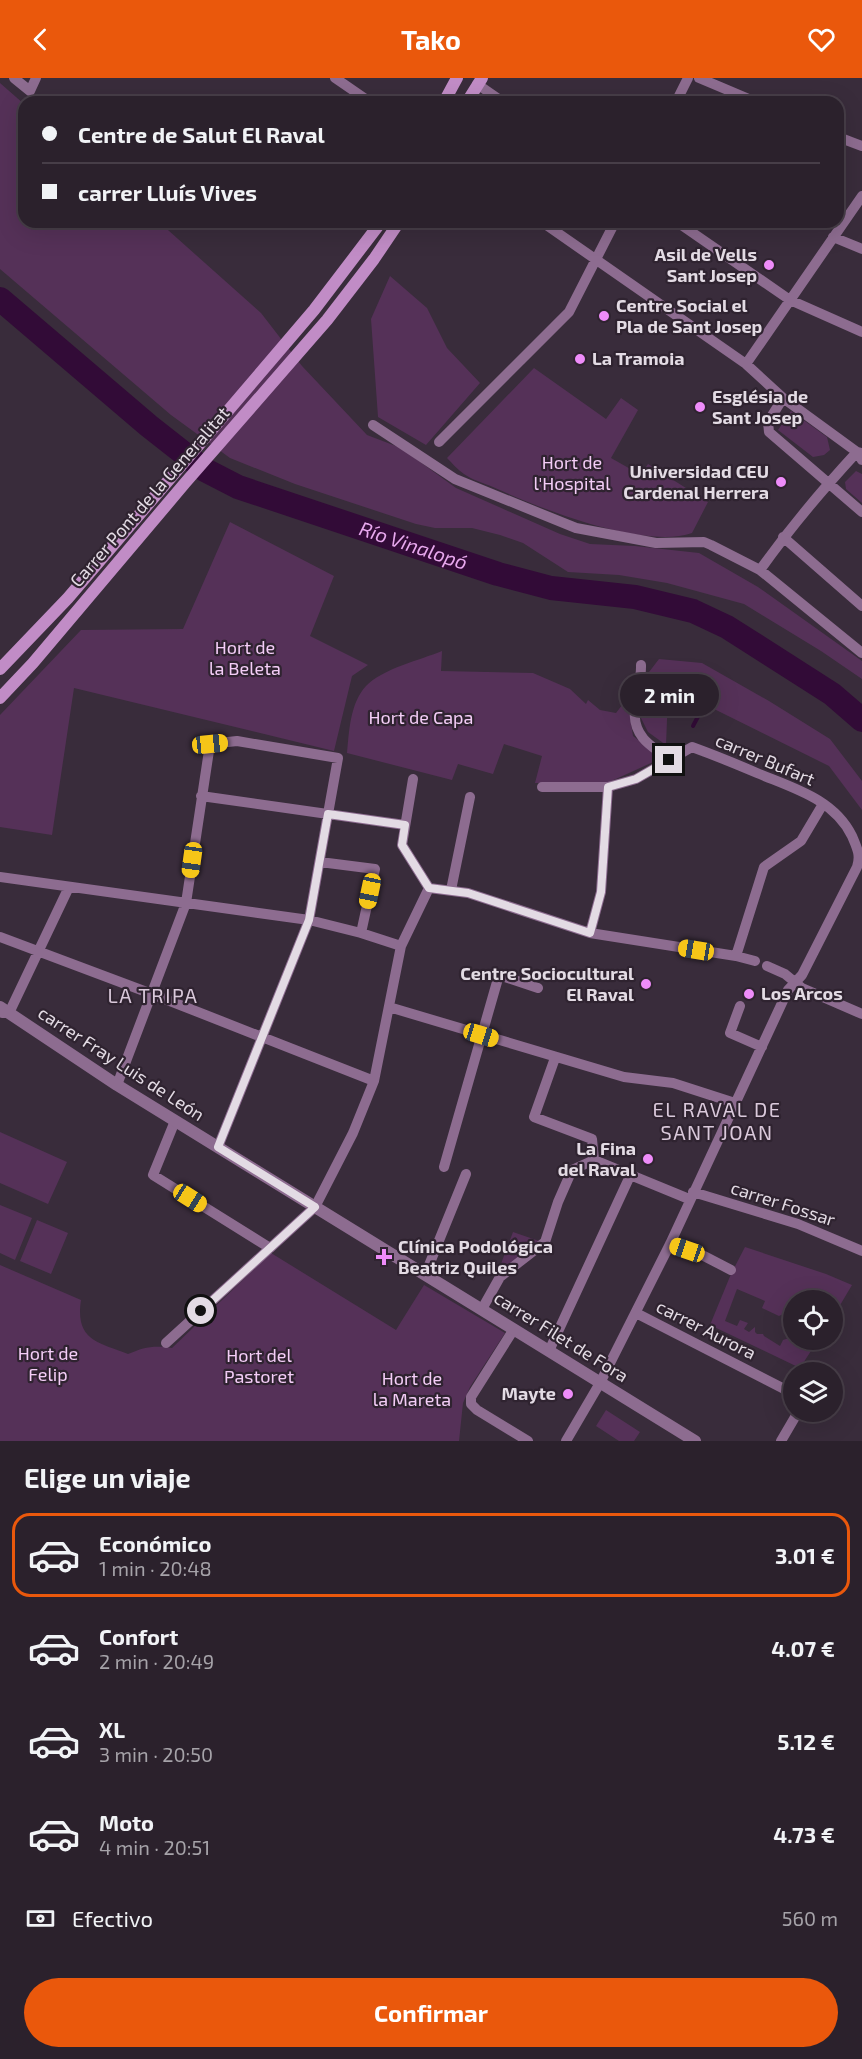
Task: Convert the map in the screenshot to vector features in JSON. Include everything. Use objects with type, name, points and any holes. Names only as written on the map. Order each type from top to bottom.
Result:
[{"type":"main road","points":[[447,96],[457,78]]},
{"type":"main road","points":[[470,96],[479,81]]},
{"type":"main road","name":"Carrer Pont de la Generalitat","points":[[0,669],[68,598],[314,310],[376,228]]},
{"type":"main road","name":"Carrer Pont de la Generalitat","points":[[0,698],[33,663],[327,320],[395,228]]},
{"type":"street","points":[[14,78],[30,91],[36,78]]},
{"type":"street","points":[[335,78],[361,96]]},
{"type":"street","points":[[679,96],[688,78]]},
{"type":"street","points":[[699,78],[742,96]]},
{"type":"street","points":[[479,81],[495,96]]},
{"type":"street","points":[[844,139],[862,146]]},
{"type":"street","points":[[844,221],[862,196]]},
{"type":"street","points":[[551,228],[746,364],[783,398],[860,455],[828,483],[783,537],[760,570]]},
{"type":"street","points":[[439,442],[569,312],[612,228]]},
{"type":"street","points":[[686,228],[790,300],[862,332]]},
{"type":"street","points":[[746,364],[839,228]]},
{"type":"street","points":[[833,237],[862,249]]},
{"type":"street","points":[[783,398],[768,422],[769,432],[862,512]]},
{"type":"street","points":[[373,425],[455,478],[576,528],[656,543],[704,542],[760,570],[862,653]]},
{"type":"street","points":[[783,537],[862,606]]},
{"type":"street","points":[[542,787],[608,787],[636,779],[669,760],[643,738],[635,726],[634,711],[641,665]]},
{"type":"street","points":[[117,1085],[186,903],[210,744],[237,741],[338,758],[309,920],[218,1147]]},
{"type":"street","name":"carrer Bufart","points":[[669,760],[692,747],[803,792],[844,821],[860,858],[802,975],[795,983]]},
{"type":"street","points":[[413,779],[402,845],[429,888]]},
{"type":"street","points":[[590,933],[601,892],[608,787]]},
{"type":"street","points":[[201,796],[405,825]]},
{"type":"street","points":[[451,891],[470,797]]},
{"type":"street","points":[[736,956],[764,867],[801,841],[823,804]]},
{"type":"street","points":[[320,862],[375,869],[361,933]]},
{"type":"street","points":[[0,878],[309,920],[401,946]]},
{"type":"street","points":[[3,1011],[38,950],[69,887]]},
{"type":"street","points":[[429,888],[468,893],[590,933],[755,961]]},
{"type":"street","points":[[166,1343],[315,1207],[352,1133],[374,1081],[401,946],[429,888]]},
{"type":"street","points":[[0,937],[374,1081]]},
{"type":"street","points":[[767,966],[785,974],[802,988],[862,1014]]},
{"type":"street","points":[[444,1167],[499,975],[538,988]]},
{"type":"street","points":[[566,1441],[600,1383],[636,1313],[788,990],[795,983]]},
{"type":"street","points":[[740,1006],[730,1033],[762,1047]]},
{"type":"street","points":[[389,1007],[624,1077],[673,1083],[735,1102]]},
{"type":"street","name":"carrer Fray Luis de León","points":[[3,1011],[117,1085],[315,1207]]},
{"type":"street","points":[[482,1309],[500,1277],[545,1242],[558,1202],[572,1170],[594,1160],[592,1139],[534,1118],[555,1058]]},
{"type":"street","points":[[175,1121],[153,1175],[270,1248]]},
{"type":"street","name":"carrer Fossar","points":[[594,1160],[630,1176],[691,1196],[798,1224],[862,1251]]},
{"type":"street","points":[[425,1275],[466,1174]]},
{"type":"street","points":[[549,1351],[630,1176]]},
{"type":"street","name":"carrer Filet de Fora","points":[[315,1207],[695,1441]]},
{"type":"street","points":[[670,1244],[731,1269]]},
{"type":"street","name":"carrer Aurora","points":[[636,1313],[783,1388]]},
{"type":"street","points":[[514,1329],[471,1396],[471,1404],[528,1441]]},
{"type":"street","points":[[781,1441],[792,1422]]},
{"type":"green space","points":[[0,83],[18,99],[18,228],[166,228],[261,313],[302,366],[367,435],[401,448],[456,488],[560,534],[590,544],[699,553],[758,587],[862,661],[862,679],[744,604],[667,583],[619,575],[568,572],[523,543],[500,535],[472,528],[435,528],[416,524],[295,484],[230,458],[171,415],[0,269]]},
{"type":"green space","points":[[390,276],[427,308],[447,348],[480,383],[426,445],[378,417],[371,319]]},
{"type":"green space","name":"Hort de l'Hospital","points":[[534,368],[606,419],[621,398],[638,410],[611,458],[641,475],[648,464],[708,502],[692,533],[672,537],[647,536],[592,524],[474,480],[447,458]]},
{"type":"green space","points":[[791,411],[827,437],[830,450],[824,455],[813,457],[778,430]]},
{"type":"green space","points":[[856,471],[862,474],[862,503],[846,489],[845,482]]},
{"type":"green space","name":"Hort de la Beleta","points":[[230,522],[334,576],[310,636],[368,665],[352,676],[334,751],[74,688],[52,835],[0,827],[0,715],[81,630],[183,629]]},
{"type":"green space","name":"Hort de Capa","points":[[442,651],[441,671],[533,673],[570,689],[586,704],[588,700],[600,710],[616,713],[629,696],[634,675],[629,710],[633,736],[662,758],[607,783],[535,783],[542,756],[504,744],[493,774],[458,764],[452,780],[347,753],[353,709],[366,686],[391,670]]},
{"type":"green space","points":[[659,659],[702,663],[830,739],[862,781],[862,810],[829,766],[706,705],[695,688],[684,696],[668,695],[666,745],[648,732],[640,716],[646,676]]},
{"type":"green space","points":[[0,1132],[67,1162],[48,1204],[0,1183]]},
{"type":"green space","points":[[0,1205],[32,1218],[15,1260],[0,1253]]},
{"type":"green space","points":[[37,1220],[68,1233],[51,1274],[20,1261]]},
{"type":"green space","points":[[513,1232],[539,1241],[496,1277]]},
{"type":"green space","points":[[745,1247],[852,1285],[843,1300],[843,1290],[783,1290],[783,1314],[779,1316],[762,1308],[765,1301],[737,1289],[725,1321],[737,1326],[740,1320],[748,1323],[744,1329],[749,1332],[755,1327],[757,1334],[763,1334],[780,1346],[783,1340],[783,1350],[812,1350],[804,1362],[787,1362],[710,1325]]},
{"type":"green space","points":[[271,1253],[396,1330],[424,1285],[505,1333],[470,1387],[463,1403],[459,1441],[0,1441],[0,1265],[81,1300],[81,1324],[85,1332],[98,1342],[128,1354],[149,1347],[172,1348]]},
{"type":"green space","points":[[606,1410],[640,1432],[634,1441],[619,1441],[596,1426]]},
{"type":"waterway","name":"Río Vinalopó","points":[[0,299],[149,426],[205,470],[238,487],[498,574],[551,588],[635,597],[693,611],[727,627],[832,694],[862,720]]},
{"type":"waterway","points":[[693,726],[703,707]]},
{"type":"place","name":"Asil de Vells Sant Josep","points":[[769,265]]},
{"type":"place","name":"Centre Social el Pla de Sant Josep","points":[[604,316]]},
{"type":"place","name":"La Tramoia","points":[[580,359]]},
{"type":"place","name":"Església de Sant Josep","points":[[700,407]]},
{"type":"place","name":"Universidad CEU Cardenal Herrera","points":[[781,482]]},
{"type":"place","name":"Centre Sociocultural El Raval","points":[[646,984]]},
{"type":"place","name":"Los Arcos","points":[[749,994]]},
{"type":"place","name":"La Fina del Raval","points":[[648,1159]]},
{"type":"place","name":"Clínica Podológica Beatriz Quiles","points":[[384,1257]]},
{"type":"place","name":"Mayte","points":[[568,1394]]},
{"type":"district","name":"LA TRIPA","points":[[153,996]]},
{"type":"district","name":"EL RAVAL DE SANT JOAN","points":[[717,1122]]},
{"type":"route","points":[[201,1311],[315,1207],[218,1147],[309,920],[328,814],[405,825],[402,845],[429,888],[468,893],[590,933],[601,892],[608,787],[636,779],[669,760]]},
{"type":"park label","name":"Hort de Felip","points":[[48,1364]]},
{"type":"park label","name":"Hort del Pastoret","points":[[259,1366]]},
{"type":"park label","name":"Hort de la Mareta","points":[[412,1389]]}]
